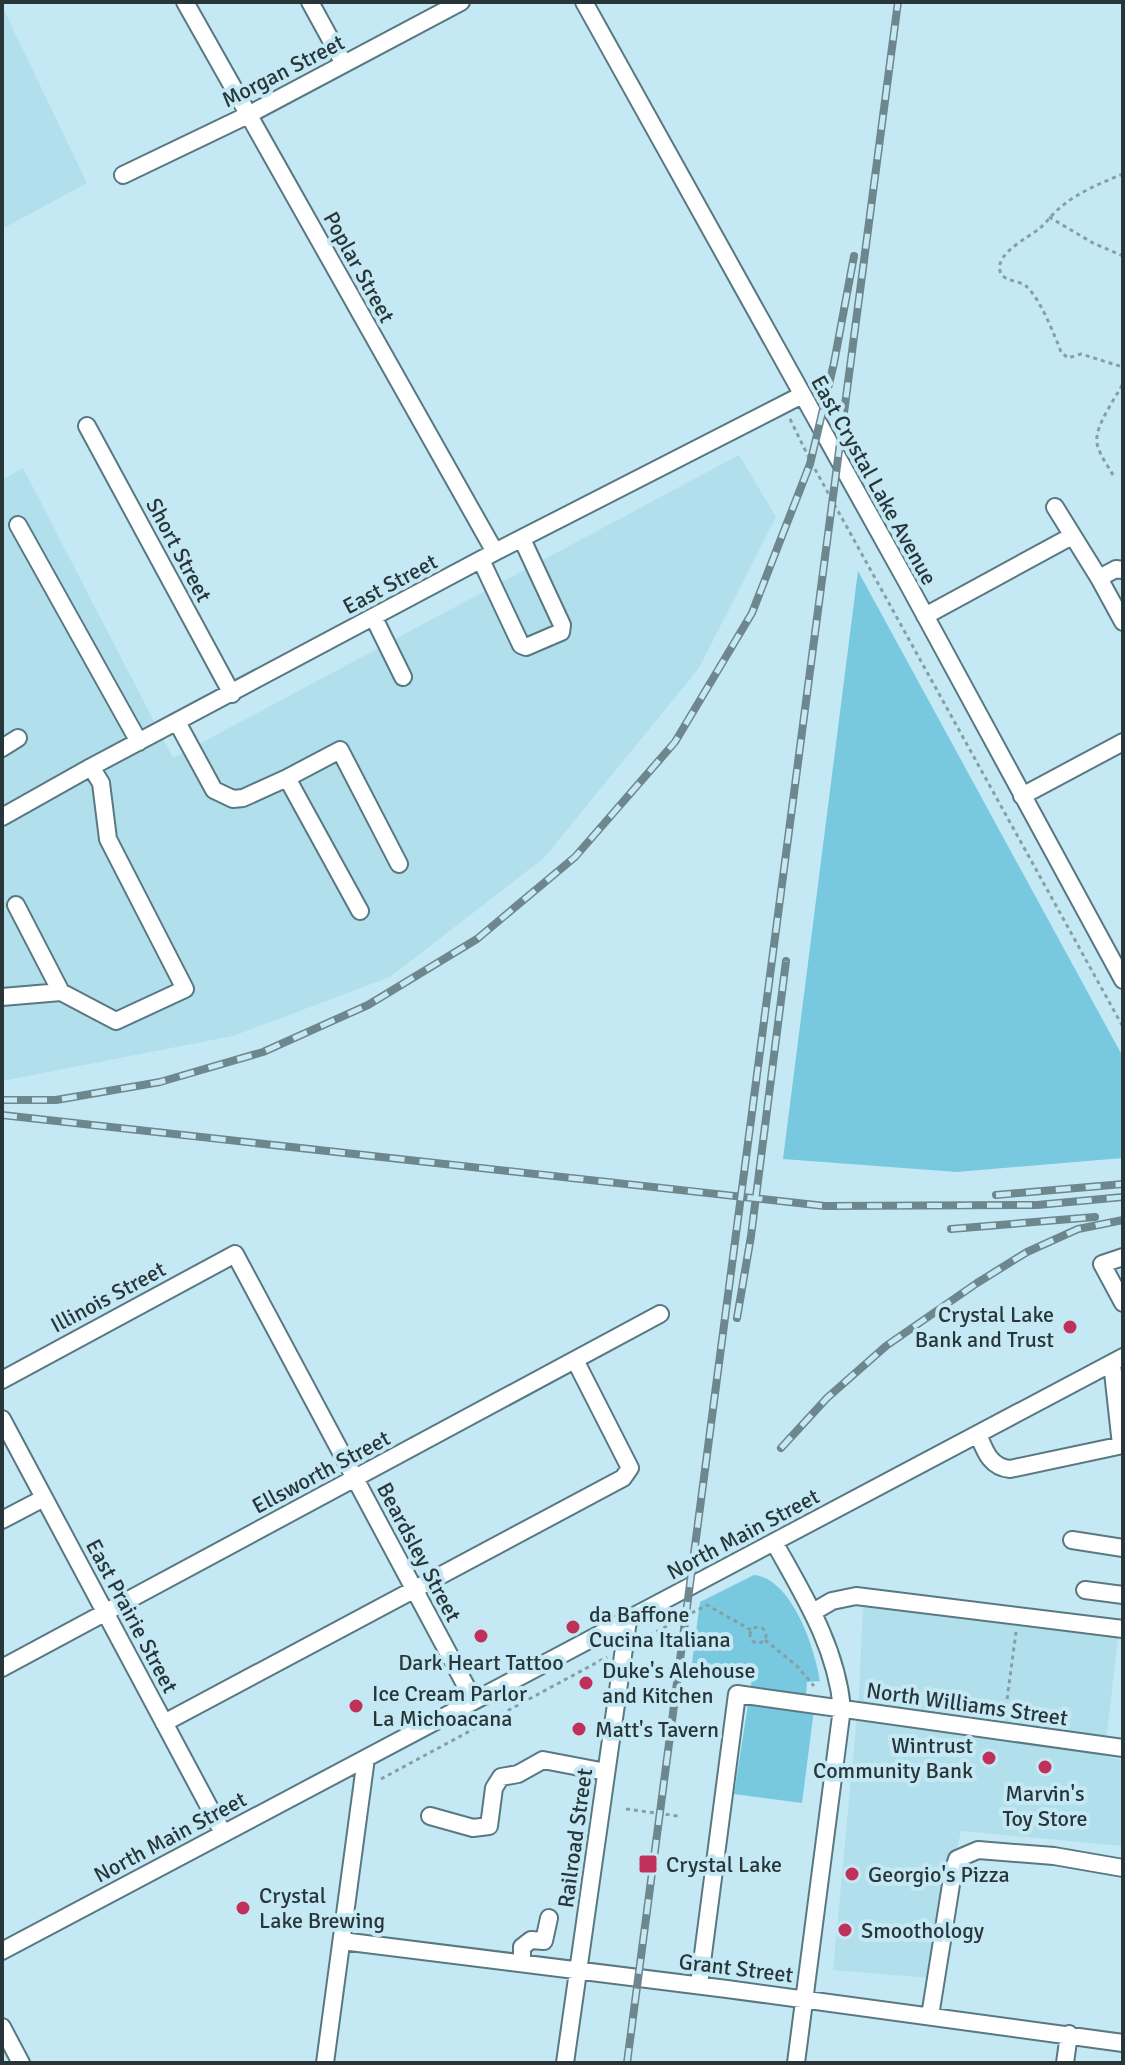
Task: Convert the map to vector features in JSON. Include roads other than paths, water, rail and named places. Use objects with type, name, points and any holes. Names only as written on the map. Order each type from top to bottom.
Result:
[{"type":"street","name":"Poplar Street","points":[[185,2],[488,556],[521,645],[526,647],[561,632],[562,625],[522,539]]},
{"type":"street","points":[[310,2],[344,64]]},
{"type":"street","name":"Morgan Street","points":[[123,175],[248,115],[461,2]]},
{"type":"street","name":"East Crystal Lake Avenue","points":[[584,2],[1123,980]]},
{"type":"street","name":"East Street","points":[[2,817],[488,556],[802,395]]},
{"type":"street","name":"Short Street","points":[[87,426],[232,694]]},
{"type":"street","points":[[1055,507],[1123,622]]},
{"type":"street","points":[[18,525],[139,742]]},
{"type":"street","points":[[925,616],[1072,536]]},
{"type":"street","points":[[1099,578],[1116,569],[1123,570]]},
{"type":"street","points":[[374,618],[403,677]]},
{"type":"street","points":[[177,722],[214,790],[233,799],[243,798],[287,778],[340,750],[399,864]]},
{"type":"street","points":[[2,748],[18,738]]},
{"type":"street","points":[[1022,796],[1123,742]]},
{"type":"street","points":[[2,997],[61,992],[116,1021],[185,989],[108,839],[101,783],[91,767]]},
{"type":"street","points":[[287,778],[360,911]]},
{"type":"street","points":[[16,905],[61,992]]},
{"type":"street","name":"Illinois Street","points":[[2,1380],[235,1254]]},
{"type":"street","name":"Beardsley Street","points":[[235,1254],[474,1701]]},
{"type":"street","points":[[1123,1257],[1102,1264],[1123,1303]]},
{"type":"street","name":"Ellsworth Street","points":[[2,1668],[660,1314]]},
{"type":"street","points":[[164,1723],[623,1478],[630,1468],[575,1360]]},
{"type":"street","points":[[978,1434],[991,1461],[998,1468],[1010,1469],[1122,1445],[1118,1360]]},
{"type":"street","name":"North Main Street","points":[[2,1951],[1118,1360]]},
{"type":"street","name":"East Prairie Street","points":[[2,1419],[223,1833]]},
{"type":"street","points":[[2,1520],[44,1498]]},
{"type":"street","points":[[1072,1540],[1123,1548]]},
{"type":"street","name":"North Williams Street","points":[[774,1542],[813,1612],[832,1655],[840,1681],[842,1708],[1123,1748]]},
{"type":"street","points":[[1085,1590],[1123,1595]]},
{"type":"street","points":[[813,1612],[832,1601],[856,1596],[1123,1629]]},
{"type":"street","name":"Railroad Street","points":[[565,2063],[628,1620]]},
{"type":"street","points":[[699,1985],[737,1694],[842,1708],[796,2063]]},
{"type":"street","points":[[323,2062],[366,1758]]},
{"type":"street","points":[[430,1816],[473,1828],[489,1826],[494,1788],[501,1777],[518,1774],[543,1760],[606,1772]]},
{"type":"street","points":[[930,2016],[957,1859],[978,1850],[1054,1856],[1123,1868]]},
{"type":"street","points":[[522,1963],[522,1947],[531,1940],[544,1941],[549,1918]]},
{"type":"street","name":"Grant Street","points":[[342,1941],[699,1985],[1123,2043]]},
{"type":"street","points":[[2,2027],[21,2063]]},
{"type":"street","points":[[1065,2063],[1069,2034]]},
{"type":"railway","points":[[627,2063],[898,2]]},
{"type":"railway","points":[[2,1100],[56,1100],[160,1082],[263,1052],[368,1005],[477,939],[575,857],[675,742],[752,613],[810,464],[834,363],[854,256]]},
{"type":"railway","points":[[737,1318],[751,1236],[786,961]]},
{"type":"railway","points":[[2,1115],[825,1206],[1037,1205],[1123,1197]]},
{"type":"railway","points":[[996,1195],[1123,1184]]},
{"type":"railway","points":[[951,1229],[1095,1217]]},
{"type":"railway","points":[[781,1448],[827,1398],[886,1346],[977,1283],[1027,1252],[1078,1229],[1123,1220]]},
{"type":"place","name":"Crystal Lake Bank and Trust","points":[[1070,1327]]},
{"type":"place","name":"da Baffone Cucina Italiana","points":[[573,1627]]},
{"type":"place","name":"Dark Heart Tattoo","points":[[481,1636]]},
{"type":"place","name":"Duke's Alehouse and Kitchen","points":[[586,1683]]},
{"type":"place","name":"Ice Cream Parlor La Michoacana","points":[[356,1706]]},
{"type":"place","name":"Matt's Tavern","points":[[579,1729]]},
{"type":"place","name":"Wintrust Community Bank","points":[[989,1758]]},
{"type":"place","name":"Marvin's Toy Store","points":[[1045,1767]]},
{"type":"place","name":"Crystal Lake","points":[[648,1864]]},
{"type":"place","name":"Georgio's Pizza","points":[[852,1874]]},
{"type":"place","name":"Crystal Lake Brewing","points":[[243,1908]]},
{"type":"place","name":"Smoothology","points":[[845,1930]]}]
